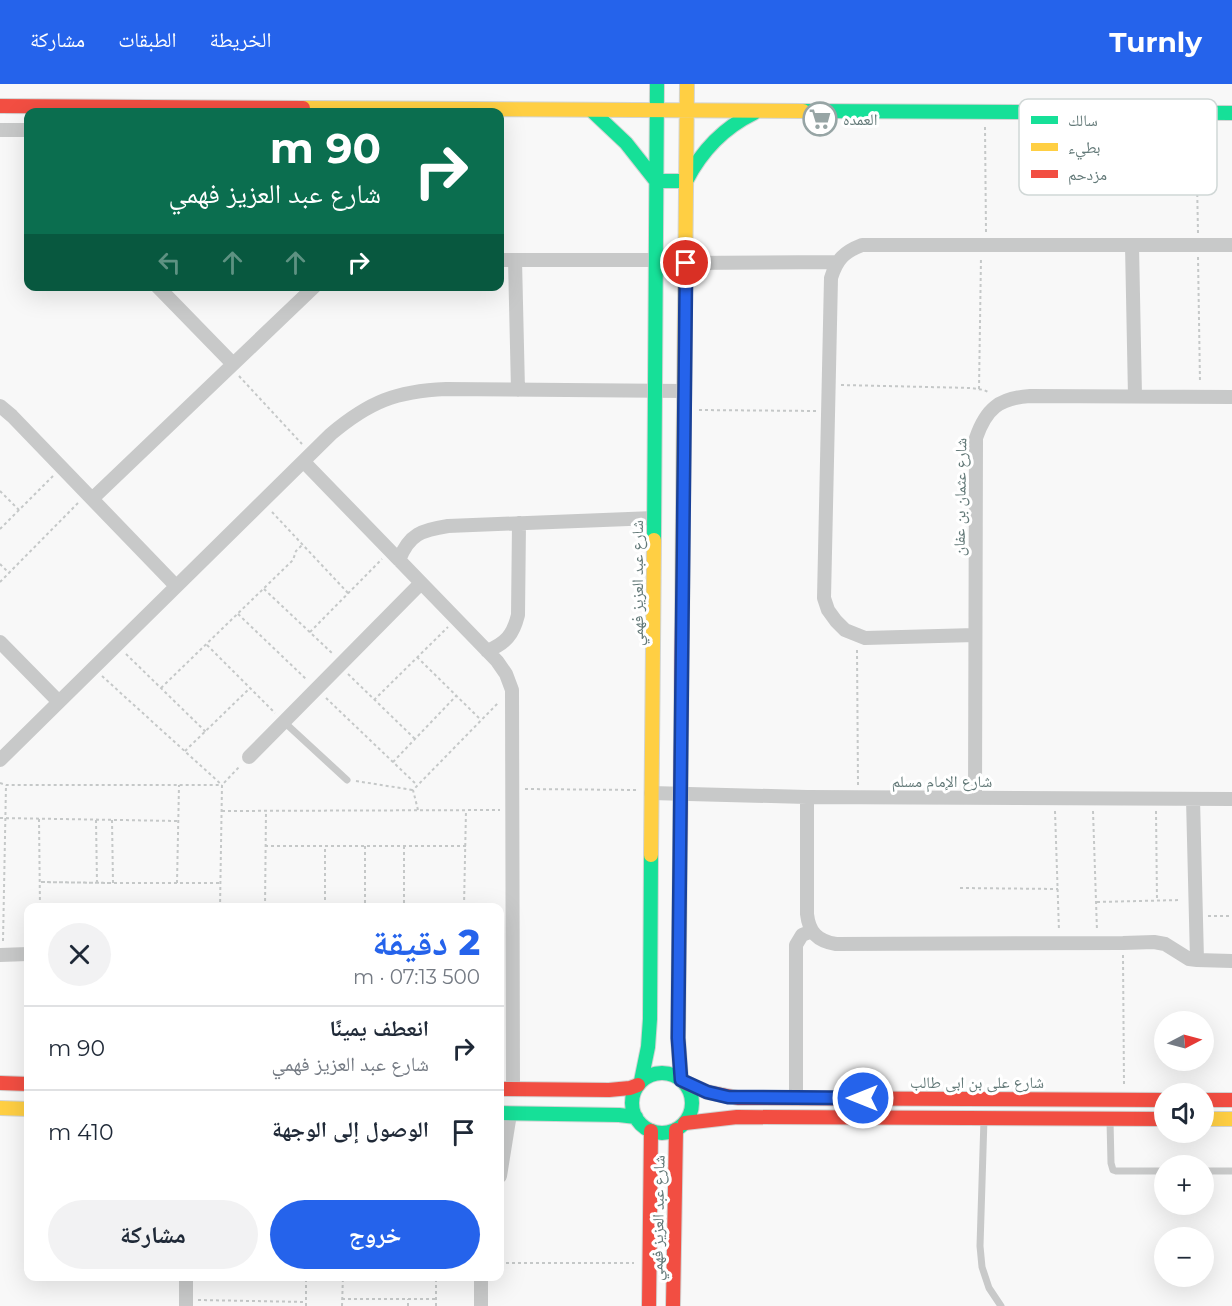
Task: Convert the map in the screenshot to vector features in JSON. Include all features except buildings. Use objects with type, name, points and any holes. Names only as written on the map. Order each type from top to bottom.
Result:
[{"type":"street","name":"شارع عبد العزيز فهمي","points":[[640,1083],[649,1036],[657,84]]},
{"type":"street","points":[[680,1127],[692,1110],[693,1102],[692,1095],[683,1081],[678,1038],[687,84]]},
{"type":"street","points":[[0,106],[343,108]]},
{"type":"street","points":[[504,109],[1019,112]]},
{"type":"street","points":[[504,117],[514,109]]},
{"type":"street","points":[[591,110],[627,142],[656,181],[686,182]]},
{"type":"street","points":[[686,182],[702,154],[712,142],[734,124],[759,111]]},
{"type":"street","points":[[1217,113],[1232,113]]},
{"type":"street","points":[[0,130],[24,130]]},
{"type":"street","points":[[975,635],[865,638],[845,630],[828,610],[824,598],[831,278],[841,257],[851,249],[862,245],[1232,245]]},
{"type":"street","points":[[1132,245],[1135,396]]},
{"type":"street","points":[[504,260],[656,260]]},
{"type":"street","points":[[515,260],[518,390]]},
{"type":"street","points":[[686,263],[838,262]]},
{"type":"street","points":[[162,291],[232,366]]},
{"type":"street","points":[[90,496],[310,291]]},
{"type":"street","points":[[0,760],[308,458],[351,418],[372,405],[396,395],[421,390],[684,392]]},
{"type":"street","points":[[1001,402],[1015,397],[1030,396],[1232,397]]},
{"type":"street","name":"شارع عثمان بن عفان","points":[[975,798],[976,438],[981,424],[990,411],[1001,402]]},
{"type":"street","points":[[0,406],[176,586]]},
{"type":"street","points":[[308,458],[394,555],[496,661],[506,674],[512,690],[512,905],[506,950],[506,1089],[621,1089],[640,1083]]},
{"type":"street","points":[[394,555],[423,531],[448,526],[654,518]]},
{"type":"street","points":[[487,651],[499,646],[508,638],[515,627],[518,615],[519,523]]},
{"type":"street","points":[[249,757],[421,583]]},
{"type":"street","points":[[0,642],[59,702]]},
{"type":"street","name":"شارع الإمام مسلم","points":[[651,791],[858,797],[1232,800]]},
{"type":"street","points":[[807,796],[808,923],[818,938],[827,942],[836,944],[1154,942],[1165,944],[1181,955],[1197,960],[1232,961]]},
{"type":"street","points":[[1193,799],[1197,960]]},
{"type":"street","points":[[796,1098],[796,945],[802,935],[812,931]]},
{"type":"street","points":[[2,954],[24,954]]},
{"type":"street","points":[[649,1036],[664,1041],[678,1038]]},
{"type":"street","points":[[683,1081],[669,1073],[661,1073],[647,1077],[640,1083],[635,1091],[632,1105],[640,1123],[651,1131],[663,1133],[712,1119],[737,1117],[1154,1119]]},
{"type":"street","name":"شارع على بن ابى طالب","points":[[683,1081],[707,1092],[738,1098],[1154,1100]]},
{"type":"street","points":[[0,1083],[24,1084]]},
{"type":"street","points":[[597,1090],[602,1102],[597,1114]]},
{"type":"street","points":[[737,1117],[734,1109],[738,1098]]},
{"type":"street","points":[[1042,1099],[1043,1118]]},
{"type":"street","points":[[1214,1100],[1232,1100]]},
{"type":"street","points":[[0,1108],[24,1109]]},
{"type":"street","points":[[505,1114],[597,1114],[636,1117]]},
{"type":"street","points":[[1214,1119],[1232,1119]]},
{"type":"street","name":"شارع عبد العزيز فهمي","points":[[673,1306],[675,1161],[680,1127]]},
{"type":"street","name":"شارع عبد العزيز فهمي","points":[[649,1306],[651,1131]]},
{"type":"street","points":[[651,1160],[663,1157],[675,1161]]},
{"type":"street","points":[[186,1281],[186,1303]]},
{"type":"street","points":[[481,1281],[481,1306]]},
{"type":"lane","points":[[283,721],[347,780]]},
{"type":"lane","points":[[984,1118],[980,1246],[982,1268],[989,1288],[1001,1306]]},
{"type":"lane","points":[[1110,1119],[1113,1170],[1154,1171]]},
{"type":"lane","points":[[1214,1171],[1232,1171]]},
{"type":"path","points":[[979,389],[984,245],[985,112]]},
{"type":"path","points":[[232,366],[308,458]]},
{"type":"path","points":[[829,385],[979,389],[993,394],[1001,402]]},
{"type":"path","points":[[684,410],[828,411]]},
{"type":"path","points":[[0,529],[62,467]]},
{"type":"path","points":[[0,491],[19,510]]},
{"type":"path","points":[[0,582],[90,496]]},
{"type":"path","points":[[263,502],[348,593]]},
{"type":"path","points":[[161,688],[293,560],[296,551],[302,545]]},
{"type":"path","points":[[310,632],[348,593],[394,555]]},
{"type":"path","points":[[0,564],[9,573]]},
{"type":"path","points":[[264,589],[310,632],[374,700],[415,739]]},
{"type":"path","points":[[238,614],[417,785]]},
{"type":"path","points":[[374,700],[456,619]]},
{"type":"path","points":[[857,636],[858,797]]},
{"type":"path","points":[[117,645],[206,732]]},
{"type":"path","points":[[206,645],[283,721]]},
{"type":"path","points":[[417,657],[481,720]]},
{"type":"path","points":[[94,668],[222,785]]},
{"type":"path","points":[[185,751],[250,688]]},
{"type":"path","points":[[413,790],[512,690]]},
{"type":"path","points":[[393,762],[456,696]]},
{"type":"path","points":[[220,903],[222,785],[249,757]]},
{"type":"path","points":[[347,780],[413,790]]},
{"type":"path","points":[[0,783],[6,785],[222,785]]},
{"type":"path","points":[[2,954],[6,785]]},
{"type":"path","points":[[177,883],[179,785]]},
{"type":"path","points":[[512,789],[651,791]]},
{"type":"path","points":[[413,790],[418,810]]},
{"type":"path","points":[[1055,798],[1059,943]]},
{"type":"path","points":[[1092,799],[1097,943]]},
{"type":"path","points":[[1156,799],[1158,901]]},
{"type":"path","points":[[464,903],[466,810]]},
{"type":"path","points":[[222,811],[512,810]]},
{"type":"path","points":[[265,903],[266,811]]},
{"type":"path","points":[[0,818],[178,821]]},
{"type":"path","points":[[39,819],[40,903]]},
{"type":"path","points":[[96,820],[97,883]]},
{"type":"path","points":[[112,820],[113,883]]},
{"type":"path","points":[[266,846],[466,846]]},
{"type":"path","points":[[325,846],[325,903]]},
{"type":"path","points":[[365,846],[365,903]]},
{"type":"path","points":[[404,846],[404,903]]},
{"type":"path","points":[[40,882],[220,883]]},
{"type":"path","points":[[960,888],[1058,889]]},
{"type":"path","points":[[1096,902],[1196,900]]},
{"type":"path","points":[[504,905],[512,905]]},
{"type":"path","points":[[1196,916],[1232,916]]},
{"type":"path","points":[[1123,943],[1124,1100]]},
{"type":"path","points":[[504,1263],[649,1263]]},
{"type":"path","points":[[186,1303],[248,1301],[306,1304],[306,1281]]},
{"type":"path","points":[[342,1306],[343,1281]]},
{"type":"path","points":[[436,1281],[436,1306]]},
{"type":"path","points":[[342,1299],[436,1299]]},
{"type":"path","points":[[369,1299],[369,1306]]},
{"type":"path","points":[[408,1299],[408,1306]]},
{"type":"path","points":[[247,1306],[248,1301]]},
{"type":"traffic: fast","points":[[654,540],[657,84]]},
{"type":"traffic: fast","points":[[591,110],[626,143],[656,181],[686,181],[699,159],[714,141],[754,113]]},
{"type":"traffic: fast","points":[[803,111],[1019,112]]},
{"type":"traffic: fast","points":[[1217,113],[1232,113]]},
{"type":"traffic: fast","points":[[641,1081],[648,1047],[650,1019],[651,855]]},
{"type":"traffic: fast","points":[[662,1073],[679,1078],[687,1086],[692,1103],[687,1120],[679,1128],[662,1133],[645,1128],[637,1120],[632,1103],[637,1086],[645,1078],[662,1073]]},
{"type":"traffic: fast","points":[[504,1113],[636,1117]]},
{"type":"traffic: slow","points":[[682,621],[687,84]]},
{"type":"traffic: slow","points":[[504,109],[803,111]]},
{"type":"traffic: slow","points":[[651,855],[654,540]]},
{"type":"traffic: slow","points":[[680,855],[678,1038],[681,1080]]},
{"type":"traffic: slow","points":[[0,1108],[24,1109]]},
{"type":"traffic: slow","points":[[1214,1119],[1232,1119]]},
{"type":"traffic: jam","points":[[0,106],[303,108]]},
{"type":"traffic: jam","points":[[680,855],[682,621]]},
{"type":"traffic: jam","points":[[684,1082],[707,1092],[738,1098],[1154,1100]]},
{"type":"traffic: jam","points":[[0,1083],[24,1084]]},
{"type":"traffic: jam","points":[[504,1089],[609,1090],[638,1085]]},
{"type":"traffic: jam","points":[[1214,1100],[1232,1100]]},
{"type":"traffic: jam","points":[[685,1123],[737,1117],[1154,1119]]},
{"type":"traffic: jam","points":[[673,1306],[676,1130]]},
{"type":"traffic: jam","points":[[649,1306],[651,1131]]},
{"type":"place","name":"العمده","points":[[820,119]]},
{"type":"route","points":[[686,263],[678,1038],[681,1080],[707,1092],[738,1098],[863,1098]]}]
